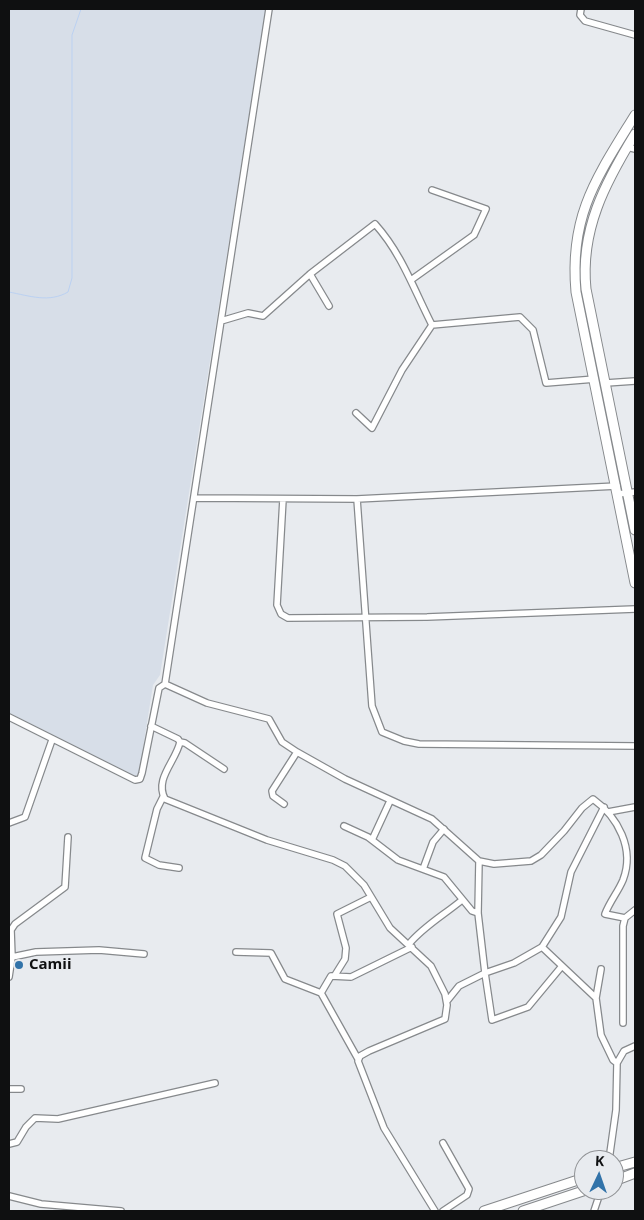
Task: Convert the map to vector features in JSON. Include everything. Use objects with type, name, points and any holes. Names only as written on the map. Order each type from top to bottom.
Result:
[{"type":"main road","points":[[635,115],[596,179],[584,207],[577,236],[574,263],[576,292],[618,490],[635,583]]},
{"type":"main road","points":[[635,134],[631,148],[598,199],[585,252],[586,289],[632,492],[635,530]]},
{"type":"main road","points":[[484,1211],[574,1181]]},
{"type":"main road","points":[[522,1211],[574,1194]]},
{"type":"street","points":[[9,717],[136,780],[140,779],[159,688],[165,684],[269,9]]},
{"type":"street","points":[[581,9],[580,15],[585,21],[635,35]]},
{"type":"street","points":[[411,280],[474,235],[486,209],[432,190]]},
{"type":"street","points":[[221,321],[248,313],[263,316],[310,274],[375,224],[390,241],[432,325]]},
{"type":"street","points":[[310,274],[328,306]]},
{"type":"street","points":[[432,325],[520,317],[533,330],[546,383],[595,379]]},
{"type":"street","points":[[356,413],[372,428],[402,370],[432,325]]},
{"type":"street","points":[[606,383],[635,381]]},
{"type":"street","points":[[194,498],[358,499],[618,490],[632,492]]},
{"type":"street","points":[[283,499],[277,605],[281,614],[288,618],[365,618],[635,609]]},
{"type":"street","points":[[358,499],[372,706],[382,732],[391,737],[419,744],[635,746]]},
{"type":"street","points":[[165,684],[207,703],[269,719],[282,742],[345,780],[432,819],[479,861],[494,864],[531,861],[547,849],[564,832],[582,808],[593,799],[606,810],[619,826],[625,843],[626,858],[622,882],[611,898],[605,914],[625,918]]},
{"type":"street","points":[[151,726],[185,743],[224,769]]},
{"type":"street","points":[[9,823],[25,817],[52,740]]},
{"type":"street","points":[[179,868],[159,865],[145,858],[156,809],[163,797],[165,773],[180,742]]},
{"type":"street","points":[[284,804],[274,796],[272,791],[297,752]]},
{"type":"street","points":[[163,797],[167,801],[274,843],[339,863],[356,875],[386,923],[435,971],[447,1001]]},
{"type":"street","points":[[372,840],[390,801]]},
{"type":"street","points":[[606,810],[635,807]]},
{"type":"street","points":[[358,1059],[362,1055],[395,1040],[444,1021],[447,1001],[459,986],[485,973],[514,963],[542,947],[561,917],[571,872],[606,810]]},
{"type":"street","points":[[344,826],[372,840],[392,857],[444,877],[472,911],[478,913]]},
{"type":"street","points":[[423,870],[433,842],[444,829]]},
{"type":"street","points":[[9,978],[12,957],[10,932],[15,924],[65,887],[68,837]]},
{"type":"street","points":[[479,861],[478,913],[492,1020],[528,1007],[562,966]]},
{"type":"street","points":[[321,993],[328,979],[336,975],[345,959],[346,948],[337,914],[371,897]]},
{"type":"street","points":[[336,975],[351,977],[410,945],[420,931],[438,920],[462,900]]},
{"type":"street","points":[[623,1023],[623,926],[625,918],[635,910]]},
{"type":"street","points":[[542,947],[596,998]]},
{"type":"street","points":[[12,957],[36,952],[99,950],[144,954]]},
{"type":"street","points":[[236,952],[271,953],[285,979],[321,993],[358,1059],[358,1064],[384,1128],[435,1211]]},
{"type":"street","points":[[601,969],[596,998],[601,1036],[613,1060],[617,1062]]},
{"type":"street","points":[[610,1150],[616,1110],[617,1062],[624,1051],[635,1046]]},
{"type":"street","points":[[9,1144],[17,1142],[26,1126],[34,1118],[58,1119],[215,1083]]},
{"type":"street","points":[[9,1089],[21,1089]]},
{"type":"street","points":[[443,1142],[469,1191],[467,1195],[443,1211]]},
{"type":"street","points":[[9,1196],[41,1204],[121,1211]]},
{"type":"shaded area","points":[[9,9],[266,9],[160,675],[153,685],[139,773],[135,777],[9,713]]},
{"type":"waterway","points":[[9,292],[39,298],[54,297],[68,292],[72,278],[72,35],[81,9]]},
{"type":"place","name":"Camii","points":[[19,965]]}]
